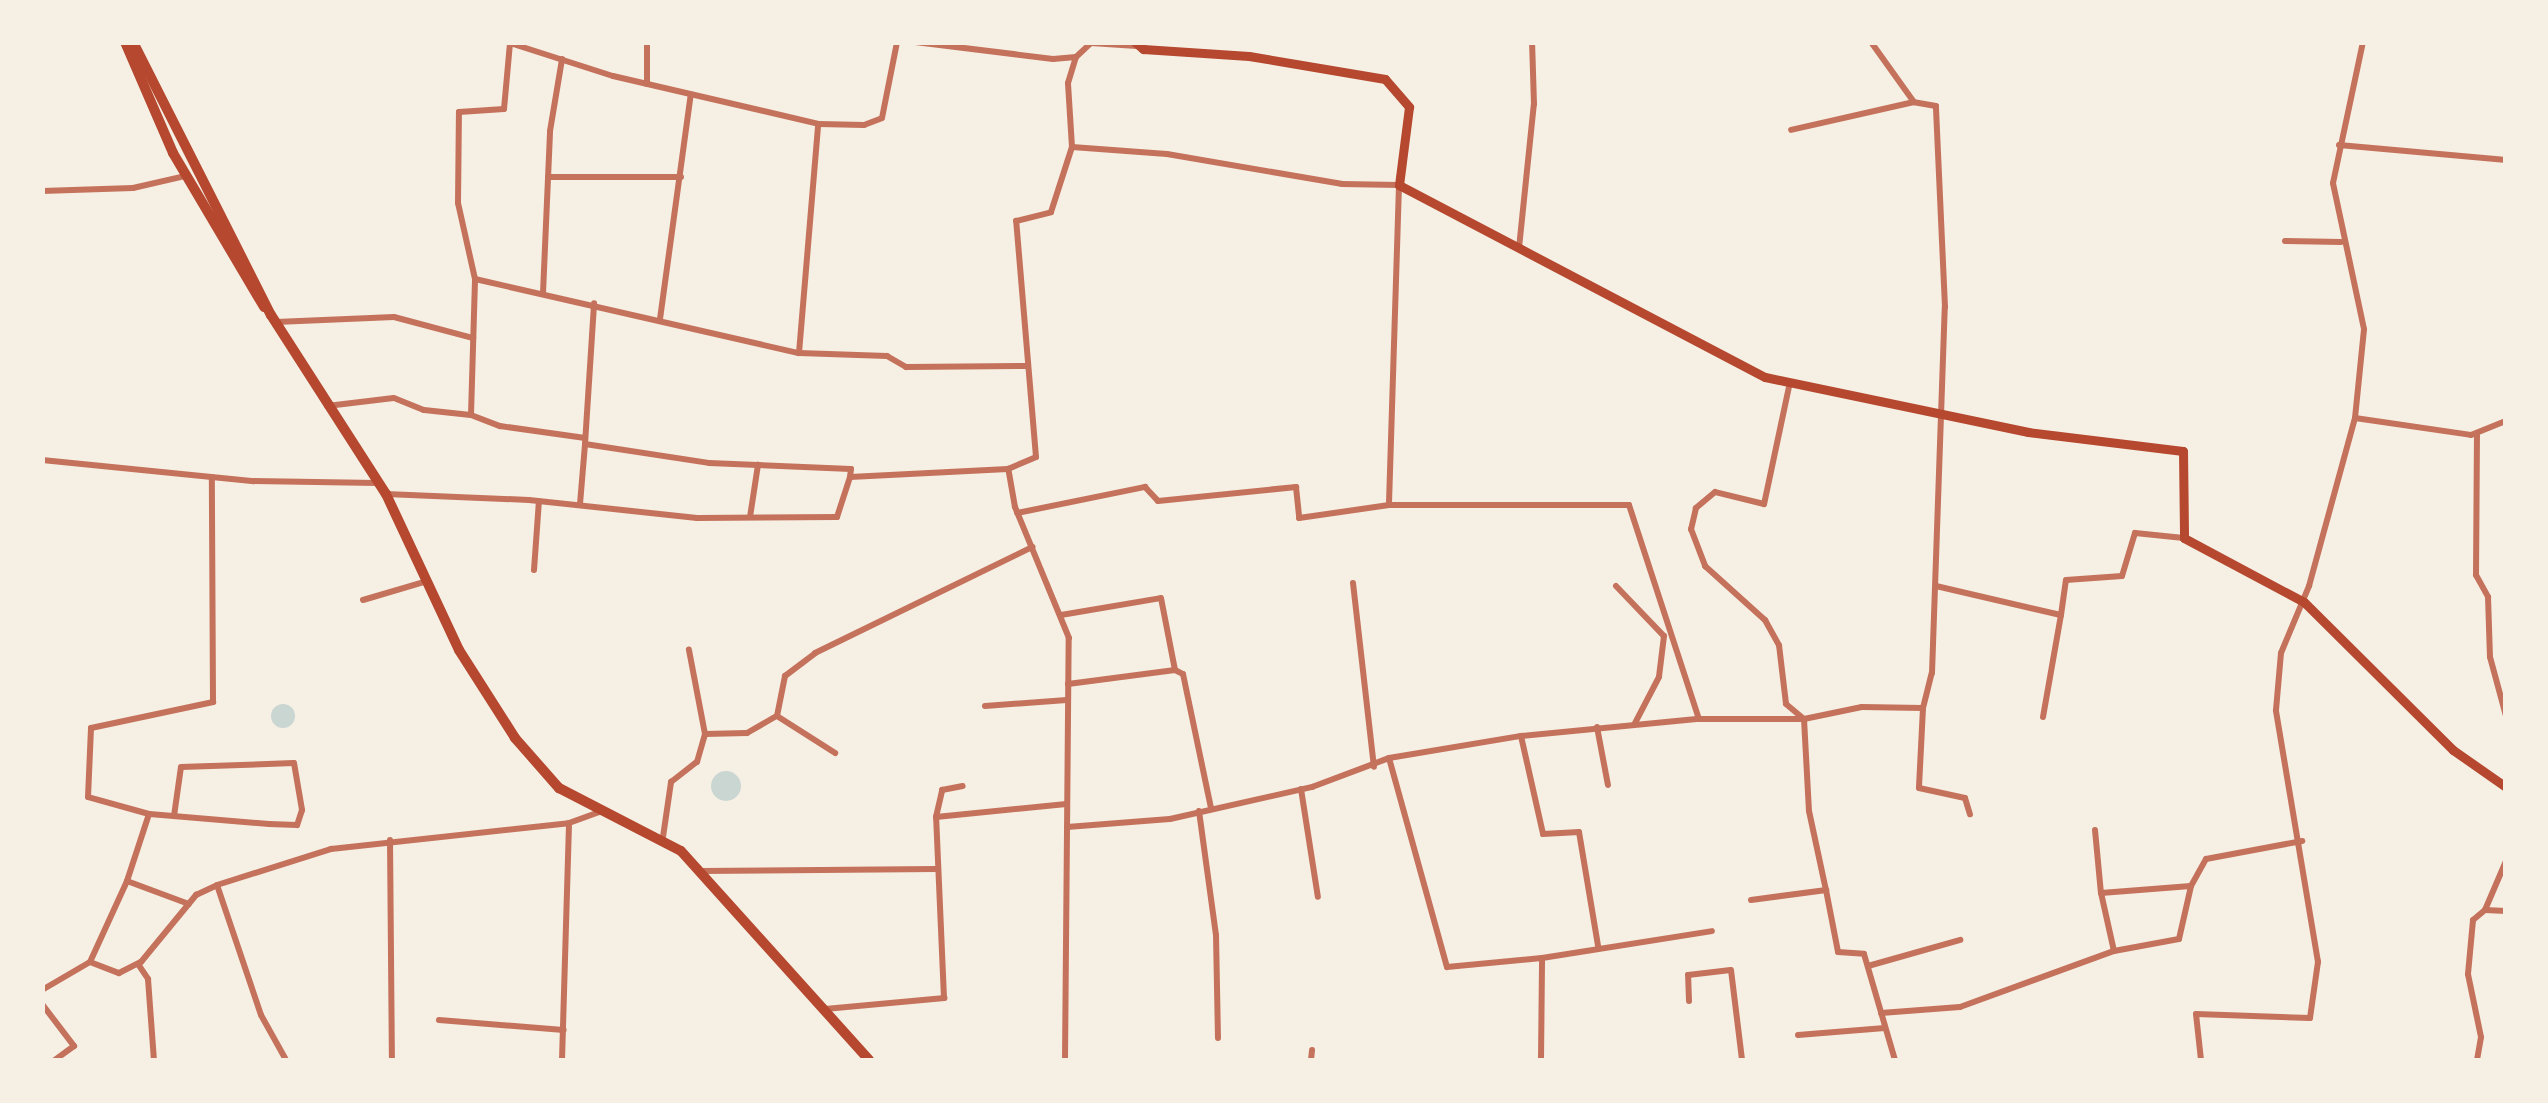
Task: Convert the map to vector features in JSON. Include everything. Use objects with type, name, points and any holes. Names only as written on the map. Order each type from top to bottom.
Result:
[{"type":"highway","points":[[125,42],[190,175],[327,406],[386,494],[424,582],[515,738],[559,788],[663,838],[701,871],[869,1060]]},
{"type":"highway","points":[[133,42],[190,175]]},
{"type":"main road","points":[[1136,44],[1385,80],[1409,107],[1399,185],[1765,377],[2028,432],[2183,451],[2184,538],[2304,602],[2453,750],[2506,787]]},
{"type":"street","points":[[647,42],[648,84]]},
{"type":"street","points":[[471,415],[475,280],[458,203],[459,112],[504,109],[506,46],[518,43],[648,84],[818,124],[880,122],[897,42]]},
{"type":"street","points":[[915,42],[1076,58]]},
{"type":"street","points":[[1519,248],[1534,104],[1532,42]]},
{"type":"street","points":[[1872,42],[1914,102]]},
{"type":"street","points":[[2201,1060],[2196,1014],[2310,1018],[2318,962],[2302,841],[2276,710],[2281,653],[2304,602],[2355,418],[2364,329],[2341,242],[2333,183],[2364,42]]},
{"type":"street","points":[[850,477],[1008,469],[1036,457],[1016,221],[1051,212],[1072,147],[1068,83],[1076,58],[1091,43],[1136,44]]},
{"type":"street","points":[[542,293],[548,177],[562,59]]},
{"type":"street","points":[[660,319],[691,94]]},
{"type":"street","points":[[1791,130],[1914,102],[1936,106],[1942,413],[1930,697],[1923,708],[1919,788],[1965,798],[1970,814]]},
{"type":"street","points":[[799,353],[818,124]]},
{"type":"street","points":[[2339,144],[2506,160]]},
{"type":"street","points":[[1072,147],[1167,154],[1342,184],[1399,185],[1388,505]]},
{"type":"street","points":[[42,192],[133,188],[190,175]]},
{"type":"street","points":[[548,177],[681,177]]},
{"type":"street","points":[[2285,241],[2341,242]]},
{"type":"street","points":[[475,280],[594,303],[799,353],[887,356],[906,367],[1027,366]]},
{"type":"street","points":[[580,504],[594,303]]},
{"type":"street","points":[[273,318],[394,317],[473,338]]},
{"type":"street","points":[[1790,382],[1764,504],[1715,492],[1696,508],[1691,529],[1705,566],[1765,620],[1779,645],[1786,704],[1804,719],[1809,810],[1838,952],[1864,954],[1895,1060]]},
{"type":"street","points":[[327,406],[394,398],[424,410],[471,415],[500,426],[585,441],[758,465],[851,469],[837,518],[698,518],[580,504],[386,494]]},
{"type":"street","points":[[2355,418],[2477,433],[2506,421]]},
{"type":"street","points":[[2477,433],[2474,564],[2488,597],[2490,657],[2506,716]]},
{"type":"street","points":[[42,460],[212,477],[377,482]]},
{"type":"street","points":[[750,517],[758,465]]},
{"type":"street","points":[[1008,469],[1017,513],[1070,638],[1066,700],[1065,1060]]},
{"type":"street","points":[[174,816],[181,767],[294,763],[302,810],[297,824],[174,816],[149,814],[88,796],[90,728],[213,702],[212,477]]},
{"type":"street","points":[[1017,513],[1145,488],[1158,500],[1296,487],[1299,518],[1388,505],[1629,506],[1699,719]]},
{"type":"street","points":[[534,570],[539,501]]},
{"type":"street","points":[[2043,717],[2066,580],[2122,576],[2134,533],[2184,538]]},
{"type":"street","points":[[706,734],[747,733],[777,716],[785,676],[815,654],[1032,547]]},
{"type":"street","points":[[363,600],[424,582]]},
{"type":"street","points":[[1353,584],[1374,767]]},
{"type":"street","points":[[1616,586],[1664,636],[1659,678],[1634,726]]},
{"type":"street","points":[[1936,586],[2061,614]]},
{"type":"street","points":[[1061,615],[1161,598],[1175,670]]},
{"type":"street","points":[[663,838],[671,782],[697,762],[706,734],[689,650]]},
{"type":"street","points":[[1068,684],[1175,670],[1183,674],[1211,808]]},
{"type":"street","points":[[985,706],[1066,700]]},
{"type":"street","points":[[1067,827],[1211,808],[1301,789],[1374,767],[1389,758],[1521,736],[1699,719],[1804,719],[1862,707],[1923,708]]},
{"type":"street","points":[[777,716],[834,753]]},
{"type":"street","points":[[1597,727],[1608,785]]},
{"type":"street","points":[[1521,736],[1542,834],[1579,832],[1598,946]]},
{"type":"street","points":[[1389,758],[1447,967],[1542,958],[1598,946],[1712,931]]},
{"type":"street","points":[[826,1009],[944,998],[936,816],[942,790],[964,786]]},
{"type":"street","points":[[1301,789],[1318,898]]},
{"type":"street","points":[[936,816],[1066,804]]},
{"type":"street","points":[[1200,810],[1216,935],[1218,1038]]},
{"type":"street","points":[[90,962],[119,973],[138,964],[189,904],[217,885],[332,849],[569,822],[603,811]]},
{"type":"street","points":[[42,990],[90,962],[126,881],[149,814]]},
{"type":"street","points":[[562,1060],[569,822]]},
{"type":"street","points":[[2095,830],[2101,893],[2114,951]]},
{"type":"street","points":[[390,840],[392,1060]]},
{"type":"street","points":[[1881,1012],[1960,1008],[2114,951],[2179,939],[2191,886],[2206,859],[2302,841]]},
{"type":"street","points":[[2478,1060],[2481,1037],[2468,974],[2473,920],[2485,910],[2506,862]]},
{"type":"street","points":[[701,871],[936,869]]},
{"type":"street","points":[[126,881],[189,904]]},
{"type":"street","points":[[217,885],[261,1016],[286,1060]]},
{"type":"street","points":[[2101,893],[2191,886]]},
{"type":"street","points":[[1751,900],[1826,890]]},
{"type":"street","points":[[2485,910],[2506,912]]},
{"type":"street","points":[[1868,966],[1960,940]]},
{"type":"street","points":[[1541,1060],[1542,958]]},
{"type":"street","points":[[138,964],[148,979],[154,1060]]},
{"type":"street","points":[[1689,1000],[1688,975],[1731,970],[1742,1060]]},
{"type":"street","points":[[42,1004],[74,1046],[55,1060]]},
{"type":"street","points":[[438,1020],[564,1030]]},
{"type":"street","points":[[1798,1034],[1886,1028]]},
{"type":"street","points":[[1311,1060],[1312,1050]]},
{"type":"shaded area","points":[[283,704],[295,716],[283,728],[271,716]]},
{"type":"shaded area","points":[[726,771],[736,776],[741,786],[736,796],[726,801],[716,796],[711,786],[716,776]]}]
